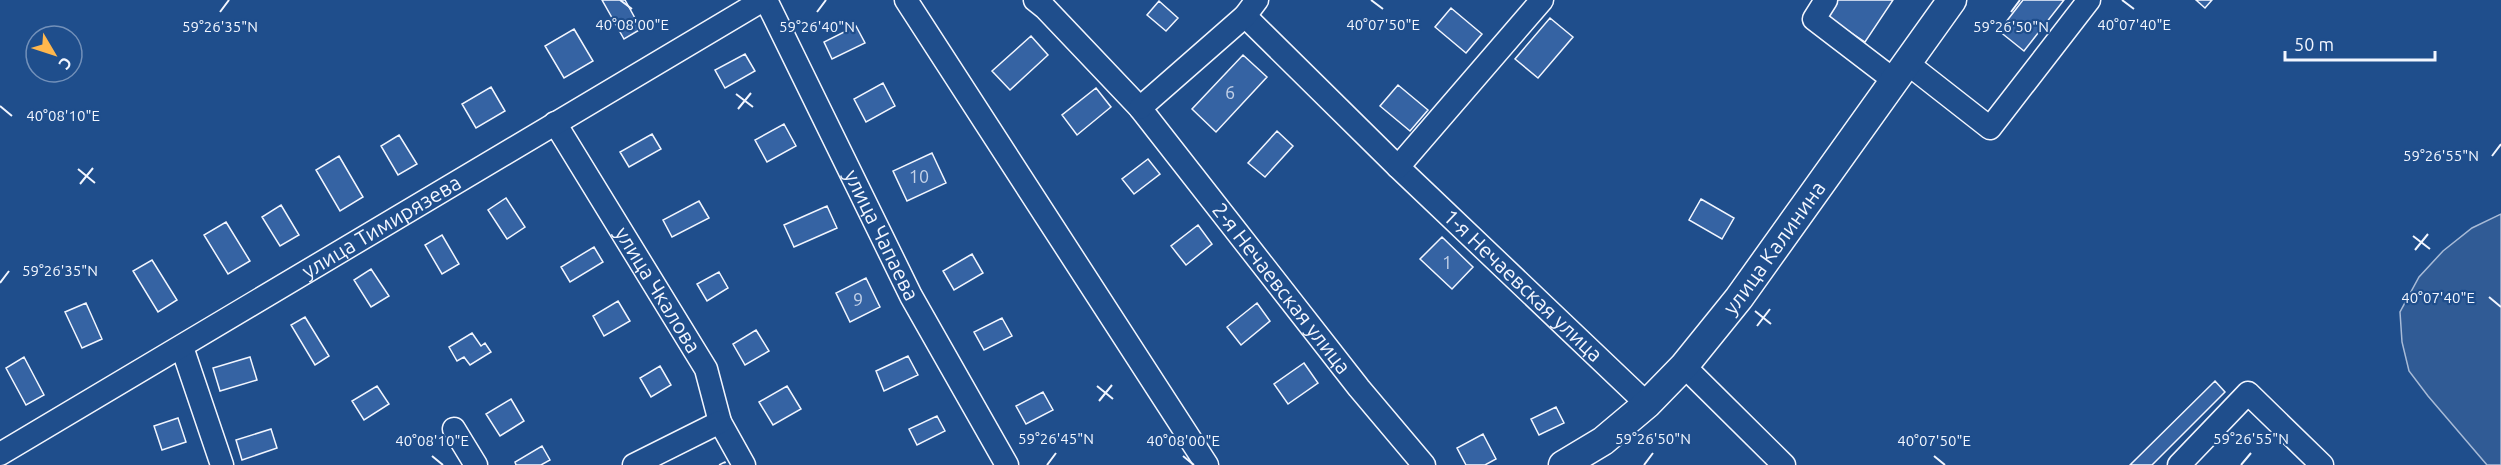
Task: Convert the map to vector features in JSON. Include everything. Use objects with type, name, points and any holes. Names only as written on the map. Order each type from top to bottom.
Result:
[{"type":"main road","name":"улица Калинина","points":[[1563,465],[1603,441],[1647,404],[1684,366],[1739,298],[1952,0]]},
{"type":"street","name":"улица Тимирязева","points":[[0,454],[764,0]]},
{"type":"street","name":"улица Чапаева","points":[[764,0],[911,296],[1007,465]]},
{"type":"street","points":[[906,0],[1207,465]]},
{"type":"street","name":"2-я Нечаевская улица","points":[[1035,0],[1140,108],[1359,388],[1424,465]]},
{"type":"street","points":[[1398,167],[1542,0]]},
{"type":"street","points":[[1826,0],[1814,19],[1990,128],[2089,0]]},
{"type":"street","points":[[1140,108],[1251,8]]},
{"type":"street","name":"1-я Нечаевская улица","points":[[1251,8],[1398,167],[1647,404]]},
{"type":"street","name":"улица Чкалова","points":[[555,123],[706,369],[720,422],[744,465]]},
{"type":"street","points":[[182,347],[222,465]]},
{"type":"street","points":[[1684,366],[1784,465]]},
{"type":"street","points":[[2179,465],[2247,393],[2322,465]]},
{"type":"street","points":[[634,465],[720,422]]},
{"type":"street","points":[[454,429],[476,465]]},
{"type":"shaded area","points":[[2501,214],[2501,465],[2487,465],[2409,371],[2402,342],[2400,312],[2419,277],[2443,251],[2472,228]]},
{"type":"building","points":[[602,0],[625,0],[641,29],[624,39]]},
{"type":"building","points":[[1832,0],[1893,0],[1865,42],[1823,14]]},
{"type":"building","points":[[2023,0],[2064,0],[2024,51],[1999,31]]},
{"type":"building","points":[[2196,0],[2212,0],[2205,8]]},
{"type":"building","points":[[1159,1],[1178,18],[1166,31],[1147,15]]},
{"type":"building","points":[[1451,8],[1482,34],[1466,53],[1435,27]]},
{"type":"building","points":[[1550,18],[1573,37],[1538,78],[1515,59]]},
{"type":"building","points":[[856,26],[865,43],[832,59],[824,42]]},
{"type":"building","points":[[574,29],[593,61],[564,78],[545,46]]},
{"type":"building","points":[[1031,36],[1048,55],[1010,90],[992,71]]},
{"type":"building","points":[[745,54],[755,71],[725,88],[715,70]]},
{"type":"building","points":[[1243,55],[1267,77],[1216,132],[1192,109]]},
{"type":"building","points":[[883,83],[895,106],[866,122],[854,99]]},
{"type":"building","points":[[1398,85],[1428,110],[1410,131],[1380,106]]},
{"type":"building","points":[[491,87],[505,111],[476,128],[462,104]]},
{"type":"building","points":[[1096,88],[1111,107],[1077,135],[1062,115]]},
{"type":"building","points":[[784,124],[796,146],[767,162],[755,140]]},
{"type":"building","points":[[1277,131],[1293,146],[1265,177],[1248,163]]},
{"type":"building","points":[[652,134],[661,149],[629,167],[620,152]]},
{"type":"building","points":[[399,135],[417,164],[398,175],[381,146]]},
{"type":"building","points":[[932,153],[946,183],[907,201],[893,171]]},
{"type":"building","points":[[339,156],[363,197],[340,211],[316,170]]},
{"type":"building","points":[[1148,159],[1160,174],[1134,194],[1122,179]]},
{"type":"building","points":[[506,198],[525,227],[507,239],[488,210]]},
{"type":"building","points":[[1701,199],[1734,218],[1722,239],[1689,220]]},
{"type":"building","points":[[699,201],[709,218],[672,237],[663,220]]},
{"type":"building","points":[[281,205],[299,235],[280,246],[262,217]]},
{"type":"building","points":[[827,206],[837,228],[794,247],[784,225]]},
{"type":"building","points":[[226,222],[250,261],[228,274],[204,235]]},
{"type":"building","points":[[1198,225],[1212,244],[1186,265],[1171,246]]},
{"type":"building","points":[[442,235],[459,264],[442,274],[425,245]]},
{"type":"building","points":[[1442,237],[1473,267],[1452,289],[1420,259]]},
{"type":"building","points":[[594,247],[603,262],[570,282],[561,267]]},
{"type":"building","points":[[972,254],[983,273],[954,290],[943,271]]},
{"type":"building","points":[[152,260],[177,300],[158,312],[133,271]]},
{"type":"building","points":[[371,269],[389,296],[371,307],[354,280]]},
{"type":"building","points":[[719,272],[728,288],[707,301],[697,284]]},
{"type":"building","points":[[866,278],[880,307],[850,322],[836,293]]},
{"type":"building","points":[[618,301],[630,321],[604,336],[593,316]]},
{"type":"building","points":[[86,303],[102,339],[82,348],[65,312]]},
{"type":"building","points":[[1257,303],[1270,321],[1241,345],[1227,327]]},
{"type":"building","points":[[305,317],[329,356],[315,365],[291,325]]},
{"type":"building","points":[[1002,318],[1012,336],[984,350],[974,332]]},
{"type":"building","points":[[756,330],[769,351],[745,365],[733,344]]},
{"type":"building","points":[[472,333],[481,346],[485,343],[491,352],[470,365],[464,357],[457,361],[449,347]]},
{"type":"building","points":[[908,356],[918,375],[884,391],[876,371]]},
{"type":"building","points":[[24,357],[44,395],[26,405],[6,368]]},
{"type":"building","points":[[250,357],[257,380],[220,391],[213,368]]},
{"type":"building","points":[[1304,363],[1318,383],[1288,404],[1274,384]]},
{"type":"building","points":[[660,366],[671,385],[651,397],[640,378]]},
{"type":"building","points":[[2215,381],[2225,392],[2152,465],[2130,465]]},
{"type":"building","points":[[377,386],[389,404],[364,420],[352,401]]},
{"type":"building","points":[[787,386],[801,409],[773,425],[759,402]]},
{"type":"building","points":[[1043,392],[1053,410],[1026,424],[1016,406]]},
{"type":"building","points":[[511,399],[524,421],[500,436],[486,414]]},
{"type":"building","points":[[1556,407],[1564,423],[1539,435],[1531,419]]},
{"type":"building","points":[[937,416],[945,431],[917,445],[909,429]]},
{"type":"building","points":[[178,418],[186,442],[162,450],[154,426]]},
{"type":"building","points":[[271,429],[277,448],[242,460],[236,440]]},
{"type":"building","points":[[1483,434],[1496,459],[1485,465],[1466,465],[1457,448]]},
{"type":"building","points":[[542,446],[550,460],[541,465],[516,465],[515,462]]},
{"type":"fence","points":[[719,465],[725,462],[726,465]]}]
